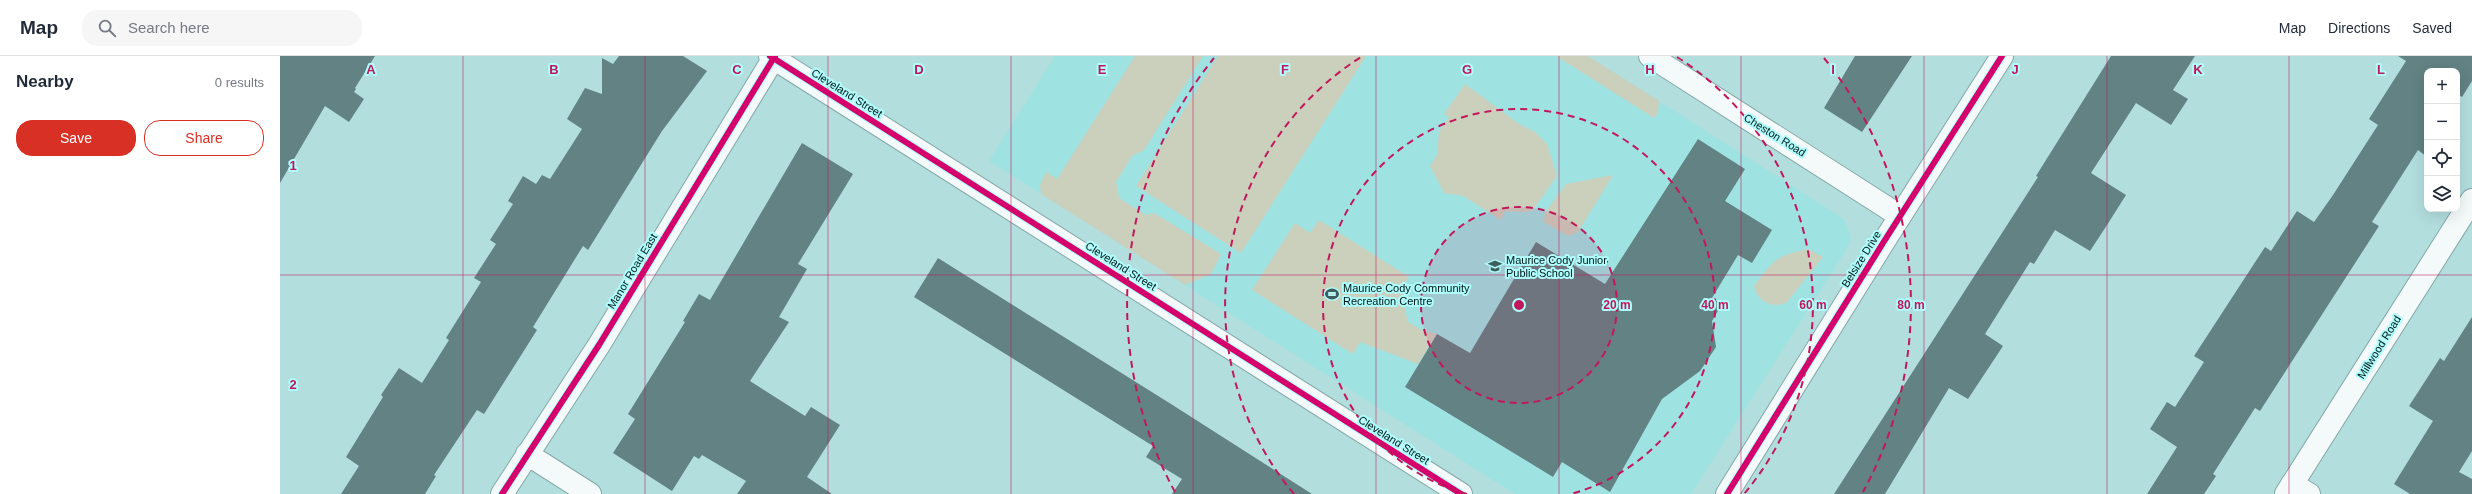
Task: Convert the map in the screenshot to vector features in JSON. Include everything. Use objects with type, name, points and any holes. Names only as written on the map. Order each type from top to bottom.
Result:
[{"type":"street","name":"Cheston Road","points":[[1650,56],[1900,216]]},
{"type":"street","name":"Belsize Drive","points":[[1727,494],[1900,216],[2002,56]]},
{"type":"street","name":"Manor Road East","points":[[502,494],[599,345],[773,57]]},
{"type":"street","name":"Cleveland Street","points":[[773,57],[1461,494]]},
{"type":"street","name":"Millwood Road","points":[[2296,491],[2472,200]]},
{"type":"street","points":[[527,454],[590,494]]},
{"type":"shaded area","name":"Maurice Cody Junior Public School","points":[[1055,56],[1588,56],[1838,215],[1845,221],[1851,238],[1848,247],[1691,494],[1515,494],[989,161]]},
{"type":"green space","points":[[1135,56],[1203,56],[1144,150],[1132,156],[1116,182],[1119,198],[1146,215],[1154,213],[1221,254],[1211,274],[1185,285],[1041,194],[1040,185],[1046,172],[1057,179]]},
{"type":"green space","points":[[1218,56],[1366,56],[1241,253],[1136,186]]},
{"type":"green space","points":[[1556,56],[1588,56],[1659,101],[1658,112],[1654,118]]},
{"type":"green space","points":[[1465,84],[1519,124],[1535,132],[1547,144],[1557,176],[1533,210],[1528,212],[1505,211],[1501,220],[1463,196],[1444,193],[1430,166],[1437,155],[1439,131],[1449,117],[1444,114]]},
{"type":"green space","points":[[1613,175],[1578,232],[1568,236],[1544,222],[1545,213],[1566,184]]},
{"type":"green space","name":"Maurice Cody Community Recreation Centre","points":[[1319,220],[1409,277],[1400,291],[1410,297],[1404,305],[1408,322],[1422,330],[1437,334],[1418,364],[1360,342],[1353,354],[1252,290],[1295,223],[1310,233]]},
{"type":"green space","points":[[1808,249],[1823,257],[1787,302],[1777,305],[1766,303],[1762,300],[1755,291],[1754,286],[1766,270],[1776,260],[1788,254]]},
{"type":"building","points":[[280,56],[375,56],[355,88],[356,89],[354,92],[364,99],[349,122],[325,106],[280,183]]},
{"type":"building","points":[[619,56],[683,56],[707,71],[662,131],[588,250],[583,246],[533,327],[537,330],[484,414],[477,410],[434,475],[436,476],[425,494],[341,494],[359,466],[346,457],[383,397],[381,395],[399,368],[422,383],[449,340],[446,338],[481,282],[474,278],[496,244],[490,240],[513,204],[508,201],[523,176],[536,184],[542,175],[550,179],[582,129],[567,119],[585,88],[602,94],[602,58],[613,64]]},
{"type":"building","points":[[1855,56],[1912,56],[1862,132],[1824,108]]},
{"type":"building","points":[[2111,56],[2195,56],[2173,90],[2188,99],[2171,125],[2136,103],[2091,173],[2126,195],[2107,225],[2090,251],[2055,230],[2034,264],[2030,262],[1985,334],[2003,346],[1968,399],[1949,388],[1885,494],[1834,494],[2038,177],[2036,176]]},
{"type":"building","points":[[2398,56],[2472,56],[2472,81],[2462,97],[2460,96],[2460,68],[2424,68],[2424,155],[2418,150],[2372,222],[2379,226],[2260,411],[2255,408],[2213,474],[2216,476],[2204,494],[2147,494],[2177,447],[2150,429],[2167,402],[2175,407],[2204,362],[2194,356],[2265,247],[2271,251],[2297,211],[2314,222],[2333,195],[2378,125],[2369,119],[2406,61]]},
{"type":"building","points":[[1698,139],[1745,169],[1725,201],[1772,230],[1752,263],[1738,255],[1712,298],[1722,304],[1712,321],[1716,347],[1700,371],[1662,399],[1610,492],[1562,462],[1553,477],[1405,387],[1437,334],[1470,353],[1536,242],[1605,284]]},
{"type":"building","points":[[802,143],[853,174],[798,264],[807,269],[779,317],[789,322],[750,381],[805,416],[811,407],[840,425],[807,477],[832,494],[737,494],[746,481],[702,455],[699,459],[694,456],[672,491],[613,453],[635,419],[628,414],[685,322],[683,321],[699,294],[710,300]]},
{"type":"building","points":[[938,258],[1312,494],[1172,494],[1182,479],[1146,457],[1153,446],[914,297]]},
{"type":"building","points":[[2472,317],[2472,451],[2459,472],[2472,479],[2472,494],[2410,494],[2394,484],[2433,421],[2409,406],[2440,358],[2444,361]]},
{"type":"cycle path","points":[[770,56],[1461,494]]},
{"type":"cycle path","points":[[502,494],[599,345],[775,56]]},
{"type":"cycle path","points":[[1727,494],[1883,243],[2002,56]]},
{"type":"place","name":"Maurice Cody Junior Public School","points":[[1495,266]]},
{"type":"place","name":"Maurice Cody Community Recreation Centre","points":[[1332,294]]}]
